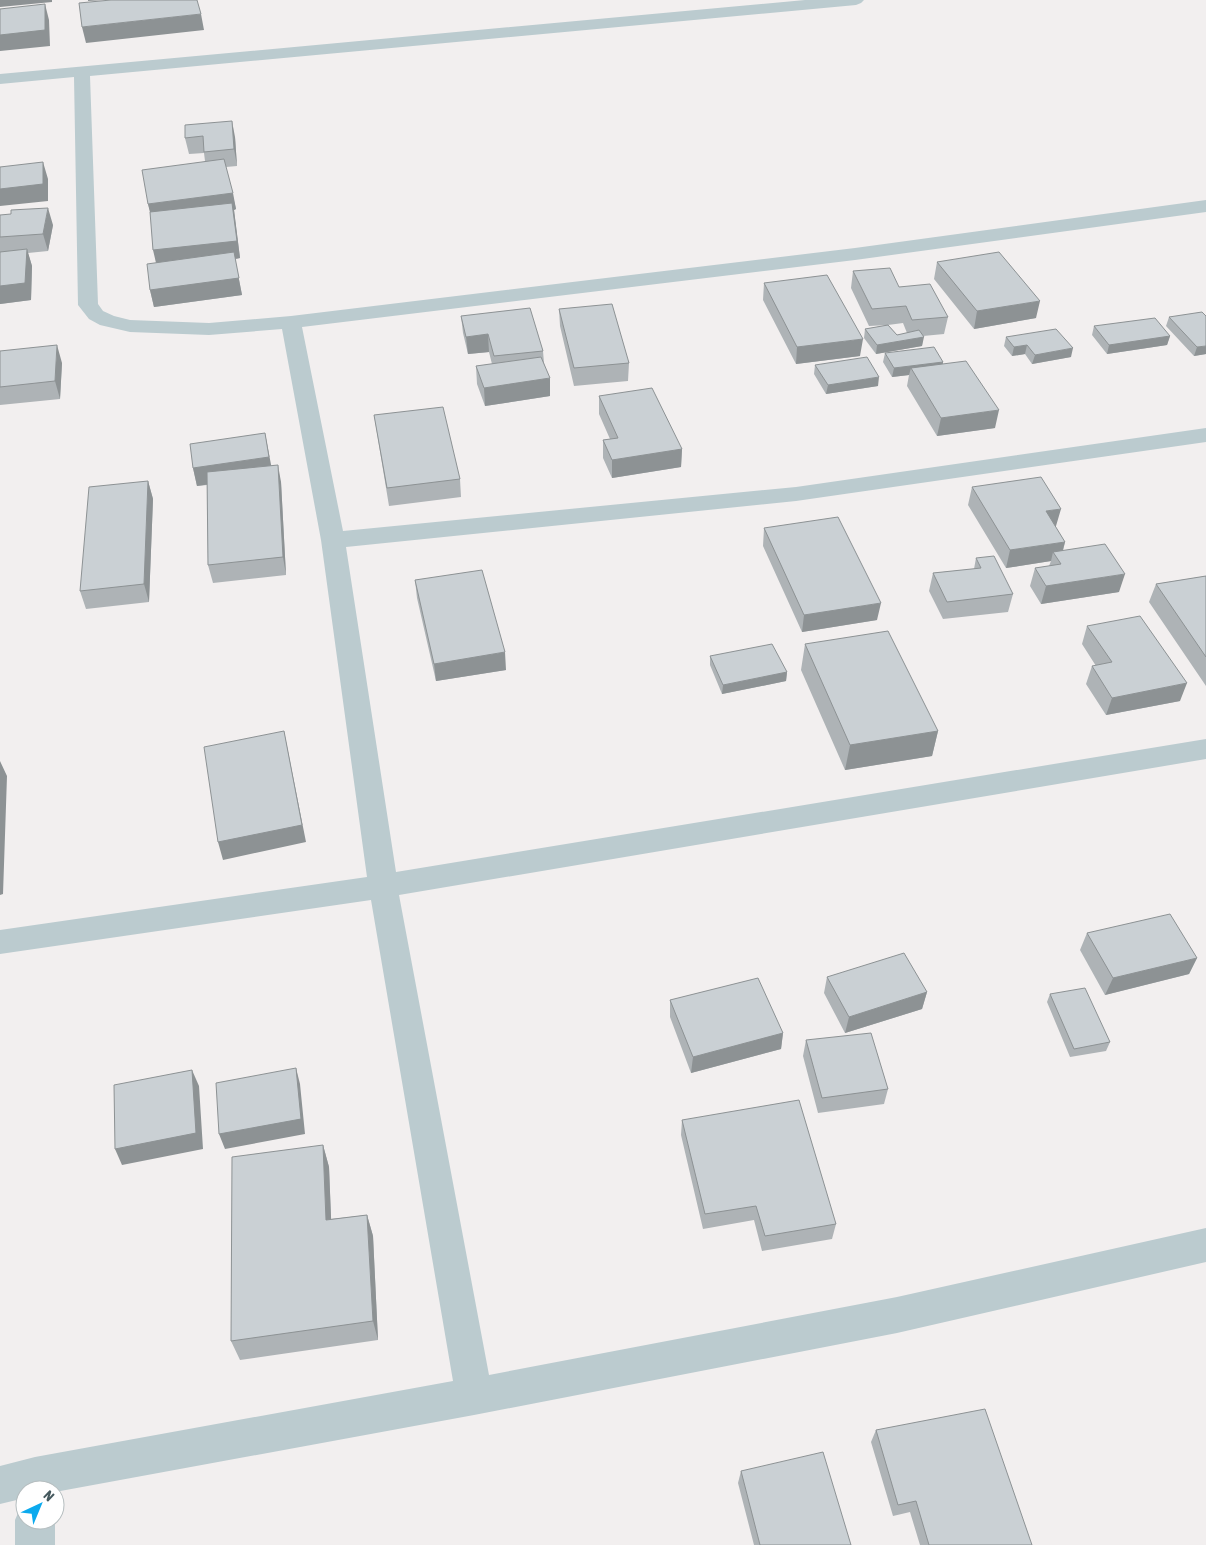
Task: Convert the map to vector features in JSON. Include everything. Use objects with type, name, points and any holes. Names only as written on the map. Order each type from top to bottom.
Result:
[{"type":"street","points":[[0,79],[856,0]]},
{"type":"street","points":[[82,71],[88,305],[96,315],[107,322],[130,326],[164,329],[209,329],[291,322],[855,254],[1206,206]]},
{"type":"street","points":[[291,322],[333,540],[383,886],[474,1396]]},
{"type":"street","points":[[333,540],[796,494],[1206,435]]},
{"type":"street","points":[[0,942],[383,886],[1206,749]]},
{"type":"street","points":[[44,1480],[897,1315],[1206,1245]]},
{"type":"street","points":[[35,1530],[35,1545]]},
{"type":"building","points":[[111,0],[197,0],[201,14],[82,27],[79,3]]},
{"type":"building","points":[[45,4],[45,30],[0,35],[0,9]]},
{"type":"building","points":[[232,121],[234,149],[204,152],[203,136],[185,138],[185,125]]},
{"type":"building","points":[[224,159],[233,193],[148,204],[142,170]]},
{"type":"building","points":[[43,162],[43,184],[0,189],[0,167]]},
{"type":"building","points":[[232,203],[237,241],[153,250],[150,212]]},
{"type":"building","points":[[48,208],[43,234],[0,237],[0,215],[11,214],[11,210]]},
{"type":"building","points":[[27,249],[25,283],[0,286],[0,252]]},
{"type":"building","points":[[234,252],[239,278],[150,290],[147,264]]},
{"type":"building","points":[[999,252],[1040,301],[977,311],[937,262]]},
{"type":"building","points":[[890,268],[899,287],[930,284],[948,317],[912,320],[906,306],[872,309],[853,271]]},
{"type":"building","points":[[827,275],[863,339],[797,347],[764,283]]},
{"type":"building","points":[[612,304],[629,363],[574,368],[559,309]]},
{"type":"building","points":[[530,308],[543,351],[494,356],[488,334],[466,337],[461,316]]},
{"type":"building","points":[[1202,312],[1206,316],[1206,346],[1197,347],[1169,317]]},
{"type":"building","points":[[1155,318],[1170,336],[1109,345],[1094,326]]},
{"type":"building","points":[[888,325],[897,335],[919,330],[924,337],[877,345],[865,329]]},
{"type":"building","points":[[1056,329],[1073,348],[1035,355],[1027,345],[1014,347],[1006,337]]},
{"type":"building","points":[[57,345],[55,381],[0,387],[0,351]]},
{"type":"building","points":[[934,347],[943,362],[894,368],[885,353]]},
{"type":"building","points":[[541,357],[550,378],[484,388],[476,366]]},
{"type":"building","points":[[867,357],[879,377],[828,385],[815,365]]},
{"type":"building","points":[[966,361],[999,410],[941,418],[911,368]]},
{"type":"building","points":[[652,388],[682,449],[612,460],[603,440],[618,438],[599,396]]},
{"type":"building","points":[[443,407],[460,479],[387,488],[374,415]]},
{"type":"building","points":[[265,433],[269,457],[193,468],[190,444]]},
{"type":"building","points":[[278,465],[283,557],[208,565],[207,472]]},
{"type":"building","points":[[1041,477],[1061,509],[1046,511],[1065,542],[1010,550],[972,487]]},
{"type":"building","points":[[148,481],[144,584],[80,591],[89,487]]},
{"type":"building","points":[[838,517],[881,603],[804,615],[764,528]]},
{"type":"building","points":[[1105,544],[1125,574],[1046,586],[1035,568],[1061,564],[1053,552]]},
{"type":"building","points":[[994,556],[1013,594],[947,602],[933,573],[981,568],[976,558]]},
{"type":"building","points":[[482,570],[505,652],[434,664],[415,580]]},
{"type":"building","points":[[1206,576],[1206,657],[1156,584]]},
{"type":"building","points":[[1140,616],[1187,683],[1112,698],[1092,666],[1112,662],[1087,626]]},
{"type":"building","points":[[888,631],[938,731],[850,745],[805,644]]},
{"type":"building","points":[[772,644],[787,672],[723,685],[710,656]]},
{"type":"building","points":[[284,731],[302,825],[218,842],[204,747]]},
{"type":"building","points":[[1170,914],[1197,958],[1113,978],[1087,933]]},
{"type":"building","points":[[904,953],[927,992],[849,1017],[827,977]]},
{"type":"building","points":[[758,978],[783,1033],[693,1057],[670,1000]]},
{"type":"building","points":[[1085,988],[1110,1042],[1074,1049],[1050,994]]},
{"type":"building","points":[[871,1033],[888,1089],[822,1098],[806,1040]]},
{"type":"building","points":[[296,1068],[301,1119],[219,1134],[216,1083]]},
{"type":"building","points":[[192,1070],[196,1133],[115,1149],[114,1085]]},
{"type":"building","points":[[799,1100],[836,1224],[765,1236],[756,1206],[705,1214],[682,1120]]},
{"type":"building","points":[[323,1145],[326,1220],[367,1215],[373,1321],[231,1341],[232,1157]]},
{"type":"building","points":[[985,1409],[1032,1545],[929,1545],[916,1501],[898,1505],[876,1430]]},
{"type":"building","points":[[823,1452],[851,1545],[760,1545],[741,1471]]}]
